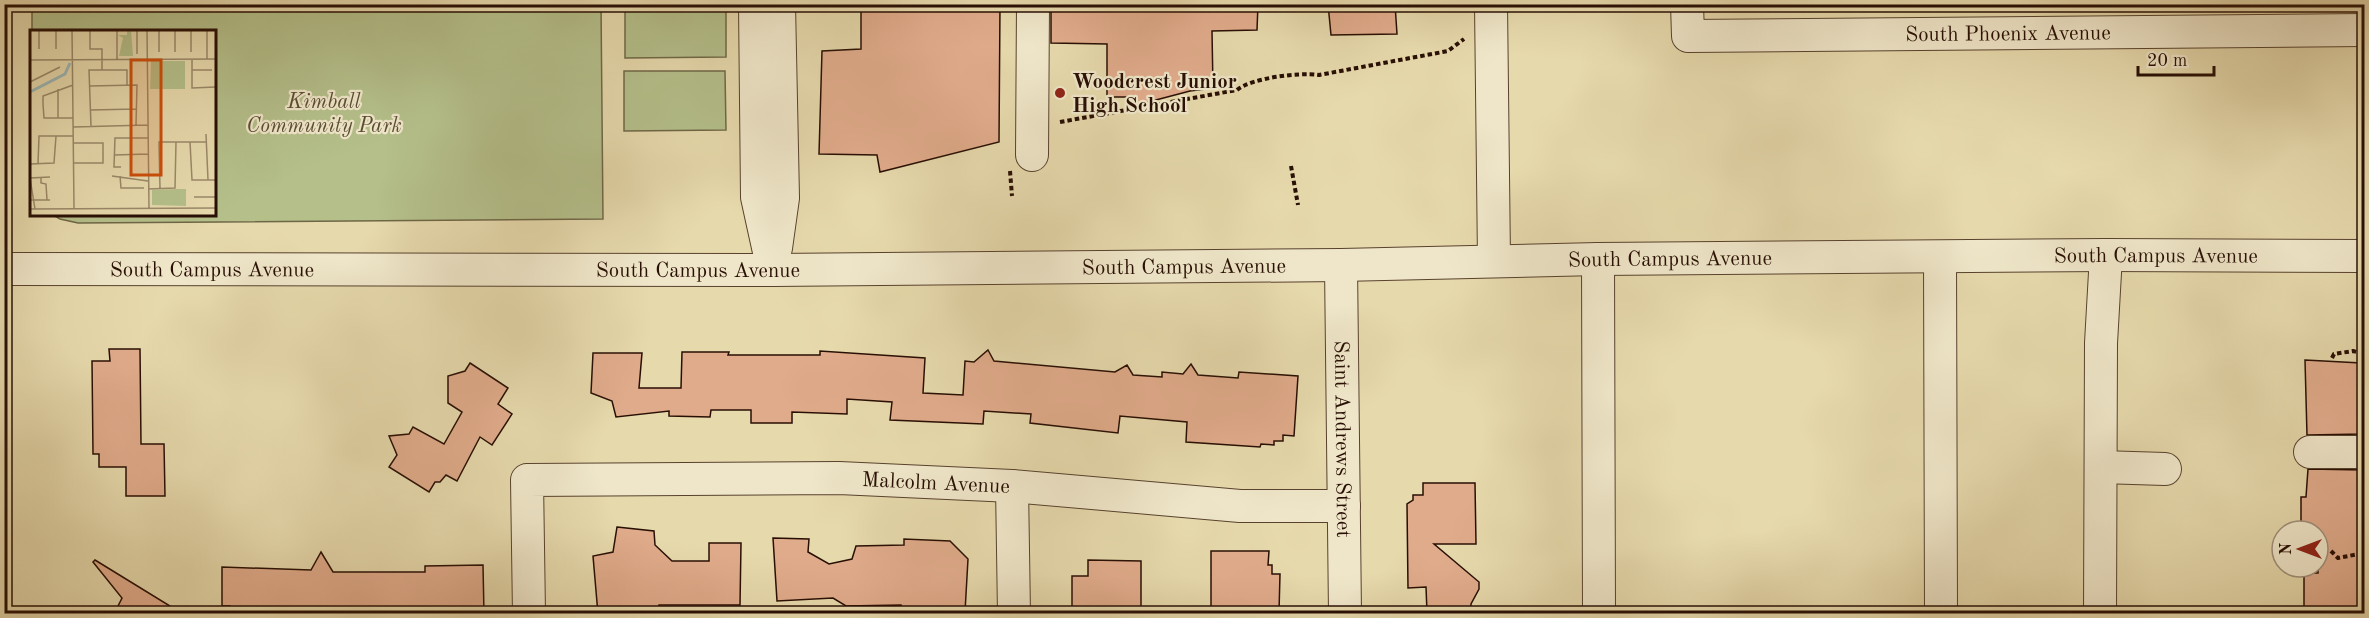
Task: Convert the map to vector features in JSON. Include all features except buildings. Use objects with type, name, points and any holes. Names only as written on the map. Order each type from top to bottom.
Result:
[{"type":"street","points":[[755,4],[757,197],[773,270]]},
{"type":"street","points":[[773,270],[783,198],[779,4]]},
{"type":"street","points":[[1024,149],[1034,4]]},
{"type":"street","points":[[1491,4],[1494,260]]},
{"type":"street","name":"South Phoenix Avenue","points":[[1687,4],[1688,36],[2364,30]]},
{"type":"street","points":[[2100,614],[2101,343],[2106,255]]},
{"type":"street","name":"South Campus Avenue","points":[[4,269],[773,270],[1341,265],[1598,259],[2106,255],[2364,256]]},
{"type":"street","points":[[1940,257],[1941,614]]},
{"type":"street","points":[[1598,259],[1599,614]]},
{"type":"street","name":"Saint Andrews Street","points":[[1341,265],[1345,614]]},
{"type":"street","points":[[2310,452],[2364,452]]},
{"type":"street","points":[[2101,467],[2165,469]]},
{"type":"street","name":"Malcolm Avenue","points":[[530,614],[527,480],[839,478],[1012,486],[1240,506],[1344,506]]},
{"type":"street","points":[[1012,486],[1014,614]]},
{"type":"path","points":[[1012,196],[1024,149],[1237,90],[1244,84],[1307,73],[1319,75],[1448,51],[1464,39]]},
{"type":"path","points":[[1291,166],[1298,205]]},
{"type":"path","points":[[2332,358],[2334,354],[2353,351],[2364,354]]},
{"type":"path","points":[[2331,551],[2338,558],[2364,553]]},
{"type":"green space","name":"Kimball Community Park","points":[[32,5],[601,5],[603,219],[78,223],[60,219],[55,216],[216,216],[216,30],[32,30]]},
{"type":"green space","points":[[625,5],[726,5],[726,57],[625,58]]},
{"type":"green space","points":[[624,71],[725,71],[726,130],[624,131]]},
{"type":"place","name":"Woodcrest Junior High School","points":[[1060,93]]}]
